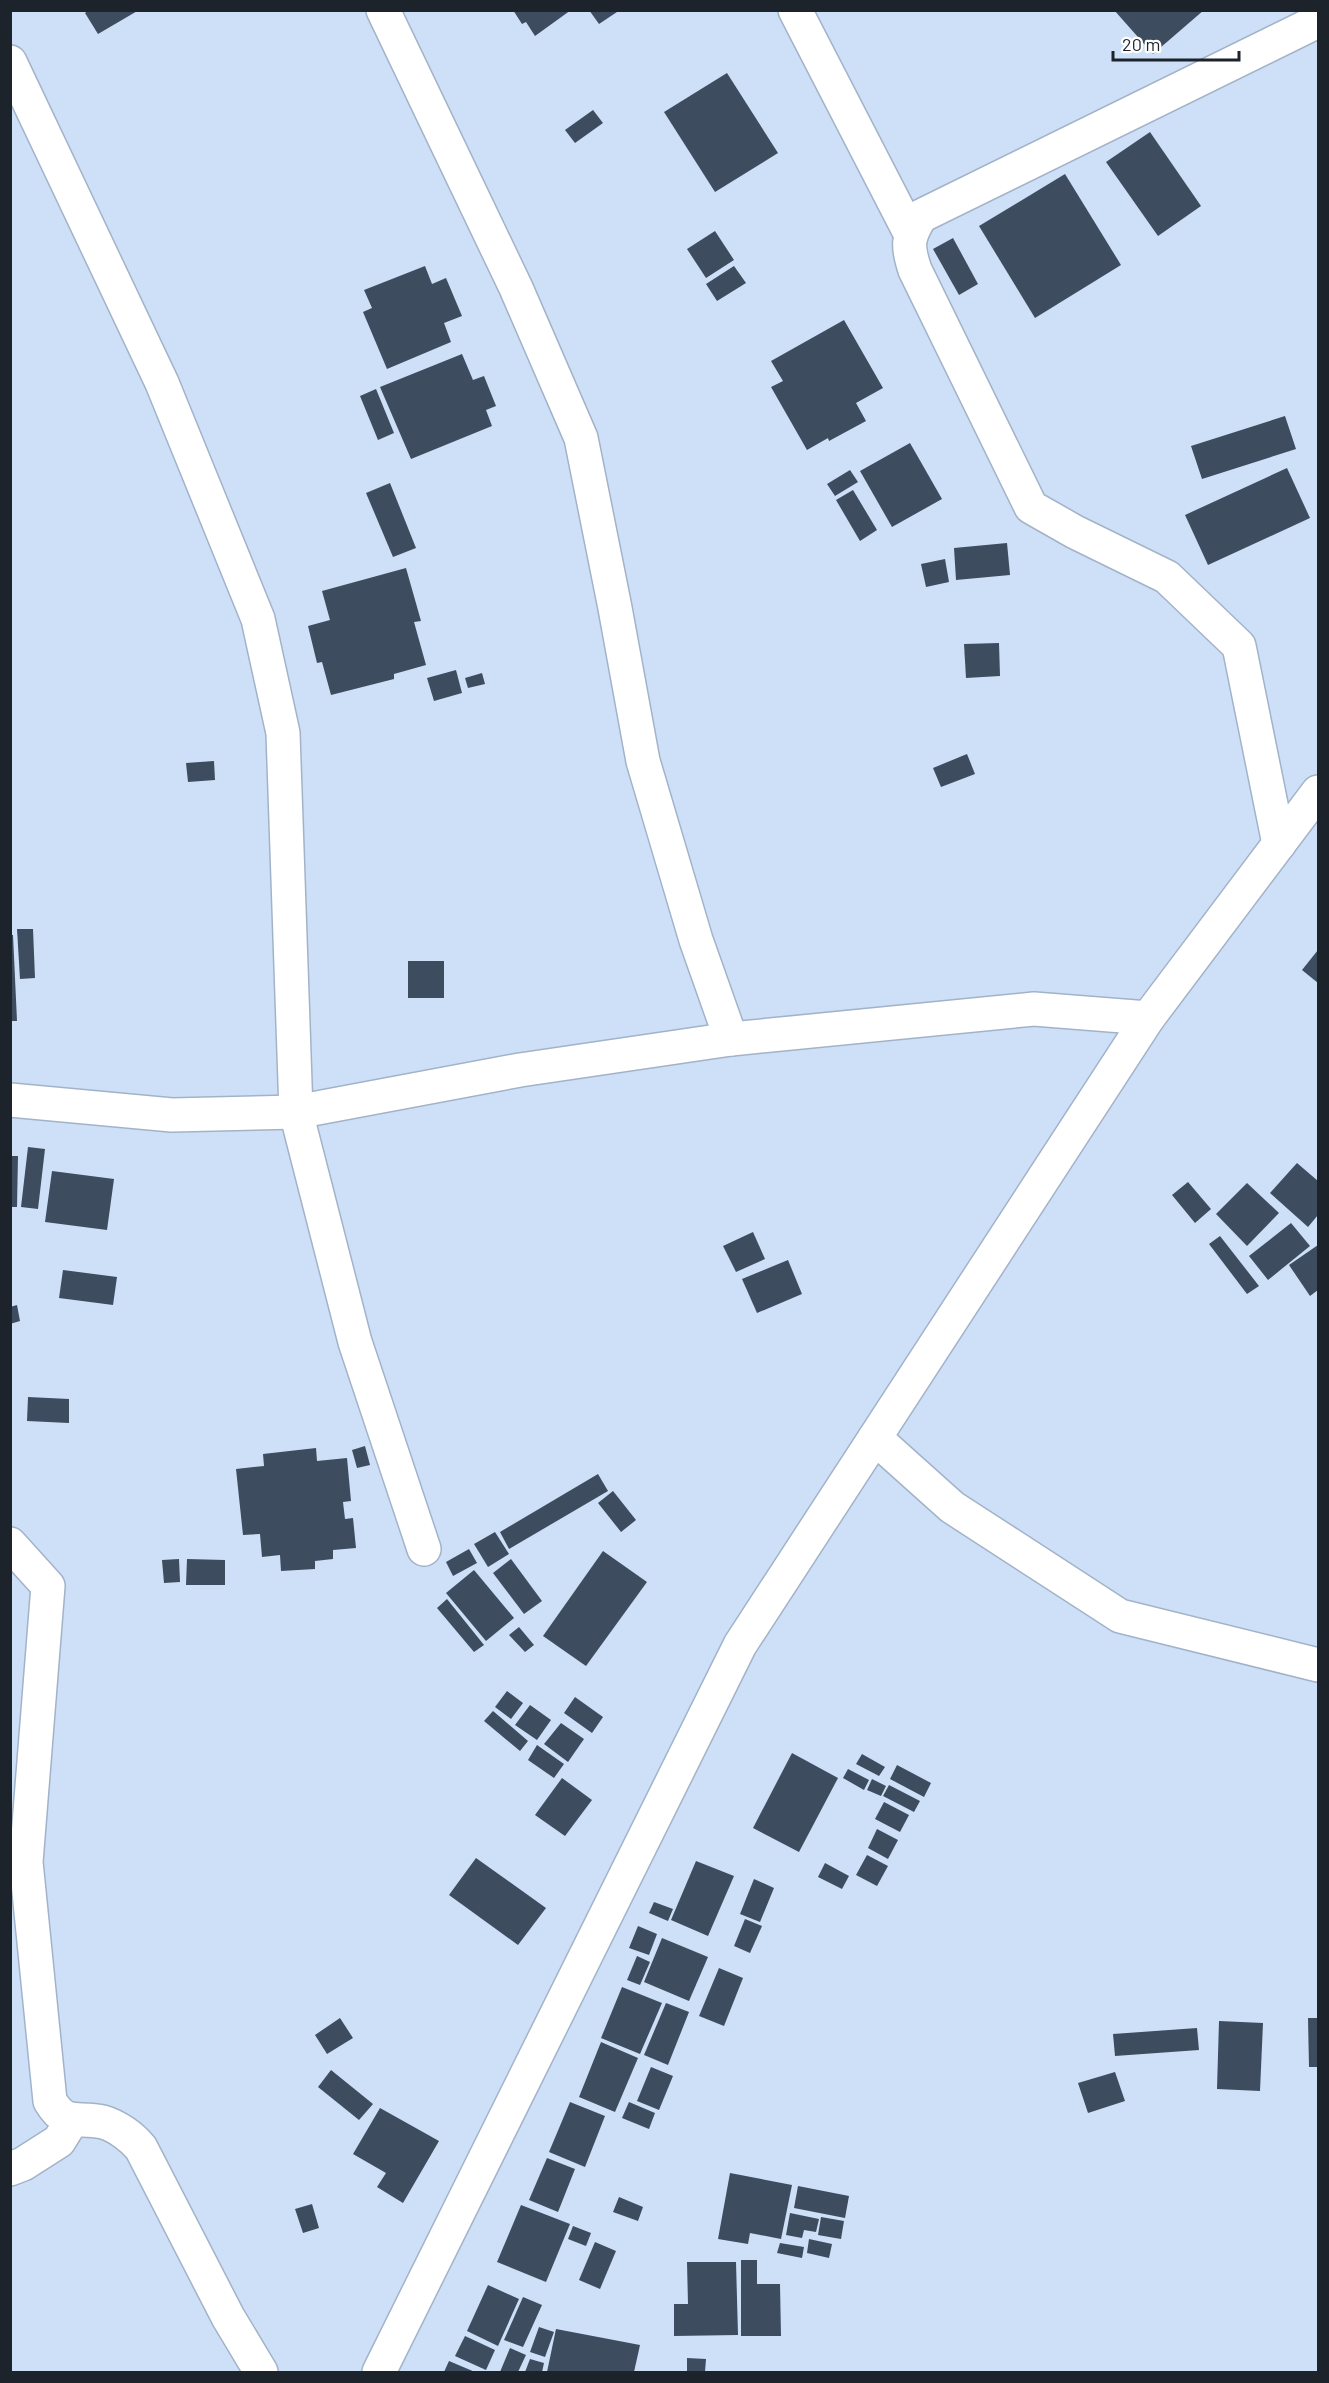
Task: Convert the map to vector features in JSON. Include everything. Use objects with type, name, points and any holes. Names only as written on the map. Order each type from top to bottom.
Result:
[{"type":"street","points":[[383,10],[516,288],[581,438],[643,761],[696,940],[731,1039]]},
{"type":"street","points":[[795,10],[910,233]]},
{"type":"street","points":[[1279,844],[1239,646],[1167,577],[1075,532],[1032,507],[915,270],[909,250],[910,233],[921,216],[1318,21]]},
{"type":"street","points":[[10,62],[162,383],[258,619],[283,733],[296,1113],[355,1342],[424,1549]]},
{"type":"street","points":[[379,2373],[740,1645],[1148,1018],[1318,792]]},
{"type":"street","points":[[10,1100],[172,1115],[296,1113],[520,1070],[731,1039],[1034,1009],[1148,1018]]},
{"type":"street","points":[[874,1438],[952,1507],[1120,1616],[1318,1665]]},
{"type":"street","points":[[10,1544],[48,1586],[26,1862],[50,2101],[58,2115],[72,2120],[104,2122],[132,2137],[141,2148],[228,2317],[261,2373]]},
{"type":"street","points":[[10,2169],[23,2164],[59,2141],[72,2120]]},
{"type":"building","points":[[89,10],[139,10],[98,34],[85,13]]},
{"type":"building","points":[[513,10],[571,10],[535,36],[526,22],[522,24]]},
{"type":"building","points":[[589,10],[616,10],[617,12],[599,24]]},
{"type":"building","points":[[1114,10],[1204,10],[1153,54]]},
{"type":"building","points":[[727,73],[778,153],[715,192],[664,112]]},
{"type":"building","points":[[593,110],[603,123],[575,143],[565,130]]},
{"type":"building","points":[[1150,132],[1201,206],[1158,236],[1106,162]]},
{"type":"building","points":[[1065,174],[1121,265],[1035,318],[979,226]]},
{"type":"building","points":[[715,231],[734,260],[706,278],[687,249]]},
{"type":"building","points":[[953,238],[978,284],[959,295],[933,249]]},
{"type":"building","points":[[425,266],[432,284],[446,278],[462,316],[444,323],[451,342],[387,369],[363,312],[372,308],[364,290]]},
{"type":"building","points":[[734,266],[746,283],[717,301],[706,284]]},
{"type":"building","points":[[844,320],[883,388],[856,403],[866,421],[807,450],[771,387],[783,381],[771,361]]},
{"type":"building","points":[[462,354],[473,380],[484,376],[496,406],[486,410],[492,426],[411,459],[380,387]]},
{"type":"building","points":[[376,389],[394,433],[378,440],[360,396]]},
{"type":"building","points":[[1285,416],[1296,449],[1202,479],[1191,446]]},
{"type":"building","points":[[910,443],[942,499],[892,527],[860,471]]},
{"type":"building","points":[[1287,468],[1310,518],[1208,565],[1185,515]]},
{"type":"building","points":[[850,470],[858,482],[835,496],[827,484]]},
{"type":"building","points":[[390,483],[416,548],[393,557],[366,493]]},
{"type":"building","points":[[853,490],[877,530],[860,541],[836,500]]},
{"type":"building","points":[[1007,543],[1010,575],[956,580],[954,548]]},
{"type":"building","points":[[945,559],[949,582],[926,587],[921,564]]},
{"type":"building","points":[[406,568],[421,621],[414,622],[426,665],[394,674],[394,679],[331,695],[322,662],[317,663],[308,626],[330,620],[322,591]]},
{"type":"building","points":[[999,643],[1000,676],[966,678],[964,644]]},
{"type":"building","points":[[456,670],[462,693],[434,701],[427,678]]},
{"type":"building","points":[[482,673],[485,684],[468,688],[465,678]]},
{"type":"building","points":[[967,754],[975,774],[941,787],[933,768]]},
{"type":"building","points":[[214,761],[215,780],[188,782],[186,763]]},
{"type":"building","points":[[17,929],[33,929],[35,978],[20,979]]},
{"type":"building","points":[[10,935],[13,935],[17,1021],[10,1021]]},
{"type":"building","points":[[1318,950],[1318,983],[1302,970]]},
{"type":"building","points":[[408,961],[444,961],[444,998],[408,998]]},
{"type":"building","points":[[28,1147],[45,1149],[38,1209],[21,1207]]},
{"type":"building","points":[[10,1156],[18,1156],[17,1207],[10,1207]]},
{"type":"building","points":[[1297,1163],[1318,1181],[1318,1215],[1308,1227],[1270,1193]]},
{"type":"building","points":[[52,1171],[114,1179],[107,1230],[45,1222]]},
{"type":"building","points":[[1188,1182],[1211,1209],[1195,1223],[1172,1195]]},
{"type":"building","points":[[1247,1183],[1279,1213],[1247,1246],[1216,1214]]},
{"type":"building","points":[[1291,1223],[1310,1246],[1268,1280],[1249,1256]]},
{"type":"building","points":[[753,1232],[765,1259],[736,1272],[723,1246]]},
{"type":"building","points":[[1220,1236],[1259,1286],[1247,1294],[1209,1244]]},
{"type":"building","points":[[1318,1245],[1318,1290],[1310,1296],[1289,1265]]},
{"type":"building","points":[[788,1260],[802,1294],[757,1313],[742,1279]]},
{"type":"building","points":[[63,1270],[117,1277],[113,1305],[59,1298]]},
{"type":"building","points":[[17,1305],[20,1321],[10,1324],[10,1307]]},
{"type":"building","points":[[28,1397],[69,1399],[69,1423],[27,1421]]},
{"type":"building","points":[[365,1446],[370,1465],[357,1468],[352,1450]]},
{"type":"building","points":[[316,1448],[317,1461],[347,1458],[351,1501],[343,1502],[345,1519],[353,1518],[356,1548],[333,1550],[333,1559],[315,1561],[315,1569],[281,1571],[280,1555],[262,1557],[260,1534],[243,1535],[236,1469],[264,1466],[263,1454]]},
{"type":"building","points":[[598,1474],[608,1491],[509,1549],[500,1532]]},
{"type":"building","points":[[613,1491],[636,1520],[621,1532],[598,1503]]},
{"type":"building","points":[[495,1532],[509,1554],[488,1567],[474,1544]]},
{"type":"building","points":[[469,1549],[477,1563],[453,1576],[446,1562]]},
{"type":"building","points":[[603,1551],[647,1582],[586,1666],[543,1636]]},
{"type":"building","points":[[179,1559],[180,1582],[164,1583],[162,1560]]},
{"type":"building","points":[[187,1559],[225,1560],[225,1585],[186,1585]]},
{"type":"building","points":[[511,1559],[542,1601],[524,1614],[493,1573]]},
{"type":"building","points":[[474,1570],[514,1618],[486,1641],[446,1593]]},
{"type":"building","points":[[447,1599],[484,1645],[474,1652],[437,1608]]},
{"type":"building","points":[[519,1627],[534,1645],[525,1652],[509,1635]]},
{"type":"building","points":[[507,1691],[523,1703],[511,1719],[495,1707]]},
{"type":"building","points":[[575,1697],[603,1717],[592,1733],[564,1713]]},
{"type":"building","points":[[530,1705],[551,1720],[537,1740],[515,1725]]},
{"type":"building","points":[[493,1711],[528,1741],[520,1751],[484,1721]]},
{"type":"building","points":[[561,1723],[584,1739],[568,1762],[544,1744]]},
{"type":"building","points":[[537,1745],[564,1764],[554,1778],[528,1760]]},
{"type":"building","points":[[792,1753],[838,1778],[799,1852],[753,1828]]},
{"type":"building","points":[[862,1754],[885,1767],[879,1776],[856,1764]]},
{"type":"building","points":[[897,1765],[931,1783],[924,1797],[890,1779]]},
{"type":"building","points":[[848,1769],[869,1780],[864,1790],[843,1778]]},
{"type":"building","points":[[562,1778],[592,1800],[565,1836],[535,1815]]},
{"type":"building","points":[[872,1779],[886,1786],[881,1796],[867,1790]]},
{"type":"building","points":[[889,1785],[920,1801],[914,1812],[883,1796]]},
{"type":"building","points":[[884,1802],[909,1815],[900,1832],[875,1819]]},
{"type":"building","points":[[877,1829],[898,1840],[888,1859],[868,1848]]},
{"type":"building","points":[[867,1855],[888,1866],[877,1886],[856,1875]]},
{"type":"building","points":[[476,1858],[546,1908],[518,1945],[449,1895]]},
{"type":"building","points":[[696,1861],[734,1876],[708,1936],[671,1920]]},
{"type":"building","points":[[825,1863],[849,1876],[842,1889],[818,1877]]},
{"type":"building","points":[[754,1879],[774,1888],[760,1922],[740,1914]]},
{"type":"building","points":[[654,1902],[673,1909],[668,1921],[649,1913]]},
{"type":"building","points":[[745,1919],[762,1926],[750,1953],[734,1946]]},
{"type":"building","points":[[638,1926],[657,1934],[649,1955],[629,1948]]},
{"type":"building","points":[[662,1938],[708,1957],[689,2001],[644,1982]]},
{"type":"building","points":[[637,1956],[650,1962],[640,1985],[627,1980]]},
{"type":"building","points":[[719,1968],[743,1978],[724,2026],[699,2016]]},
{"type":"building","points":[[622,1987],[662,2003],[640,2054],[601,2038]]},
{"type":"building","points":[[666,2003],[689,2012],[668,2065],[644,2055]]},
{"type":"building","points":[[340,2018],[353,2038],[327,2054],[315,2035]]},
{"type":"building","points":[[1308,2018],[1318,2018],[1318,2067],[1309,2067]]},
{"type":"building","points":[[1219,2021],[1263,2023],[1260,2091],[1217,2089]]},
{"type":"building","points":[[1197,2028],[1199,2050],[1115,2056],[1113,2034]]},
{"type":"building","points":[[601,2042],[638,2058],[615,2112],[579,2097]]},
{"type":"building","points":[[651,2067],[673,2076],[659,2110],[637,2101]]},
{"type":"building","points":[[331,2070],[373,2104],[359,2120],[318,2087]]},
{"type":"building","points":[[1115,2072],[1125,2101],[1088,2113],[1078,2083]]},
{"type":"building","points":[[570,2102],[605,2116],[585,2167],[549,2152]]},
{"type":"building","points":[[629,2102],[655,2113],[649,2129],[622,2118]]},
{"type":"building","points":[[380,2108],[439,2141],[403,2203],[377,2187],[386,2173],[353,2154]]},
{"type":"building","points":[[547,2158],[575,2169],[558,2212],[529,2200]]},
{"type":"building","points":[[730,2173],[792,2185],[781,2239],[750,2233],[748,2244],[718,2239]]},
{"type":"building","points":[[798,2186],[849,2196],[845,2218],[794,2208]]},
{"type":"building","points":[[619,2197],[643,2207],[638,2221],[613,2212]]},
{"type":"building","points":[[312,2204],[319,2228],[303,2233],[295,2209]]},
{"type":"building","points":[[521,2205],[570,2224],[546,2282],[497,2262]]},
{"type":"building","points":[[790,2213],[819,2219],[816,2232],[804,2230],[802,2238],[786,2235]]},
{"type":"building","points":[[821,2217],[844,2221],[841,2239],[818,2235]]},
{"type":"building","points":[[573,2226],[591,2233],[586,2246],[568,2239]]},
{"type":"building","points":[[809,2239],[832,2244],[829,2258],[807,2253]]},
{"type":"building","points":[[595,2242],[616,2251],[600,2289],[579,2280]]},
{"type":"building","points":[[780,2243],[804,2247],[802,2258],[777,2253]]},
{"type":"building","points":[[741,2260],[757,2260],[757,2284],[780,2284],[781,2336],[741,2336]]},
{"type":"building","points":[[687,2262],[736,2262],[738,2335],[674,2336],[674,2304],[688,2304]]},
{"type":"building","points":[[488,2285],[519,2299],[498,2346],[467,2331]]},
{"type":"building","points":[[523,2297],[542,2305],[523,2347],[504,2340]]},
{"type":"building","points":[[539,2327],[554,2332],[545,2357],[530,2352]]},
{"type":"building","points":[[556,2329],[640,2345],[634,2372],[547,2372]]},
{"type":"building","points":[[465,2336],[495,2350],[486,2370],[455,2356]]},
{"type":"building","points":[[510,2348],[526,2355],[518,2372],[500,2372]]},
{"type":"building","points":[[687,2358],[706,2359],[705,2372],[687,2372]]},
{"type":"building","points":[[530,2359],[544,2363],[542,2372],[525,2372]]},
{"type":"building","points":[[449,2361],[475,2372],[444,2372]]}]
